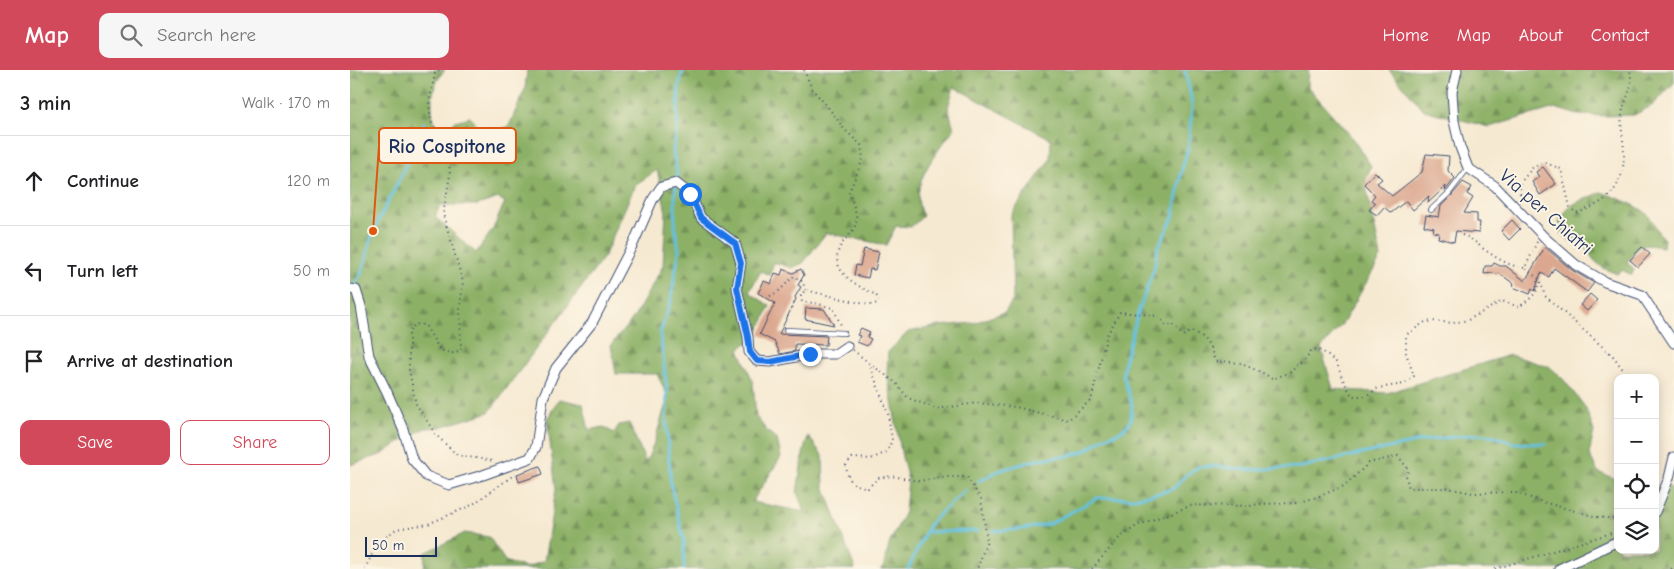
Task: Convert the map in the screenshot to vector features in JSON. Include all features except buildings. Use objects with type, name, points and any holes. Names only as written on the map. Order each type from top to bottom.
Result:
[{"type":"street","points":[[1457,70],[1452,92],[1454,121],[1460,147],[1468,168]]},
{"type":"street","name":"Via per Chiatri","points":[[1468,168],[1495,186],[1546,240],[1576,265],[1605,282],[1642,295],[1674,343]]},
{"type":"street","points":[[353,289],[361,306],[368,356],[388,392],[403,429],[412,459],[426,476],[449,485],[530,458],[536,447],[543,398],[556,368],[592,323],[634,242],[653,199],[662,187],[674,184],[690,194],[701,218],[735,243],[741,263],[737,288],[750,352],[757,361],[770,362],[810,354],[835,354],[847,346]]},
{"type":"street","points":[[1656,509],[1669,478],[1674,457]]},
{"type":"street","points":[[1559,569],[1614,543]]},
{"type":"lane","points":[[1431,210],[1449,193],[1468,168]]},
{"type":"lane","points":[[786,330],[844,334]]},
{"type":"path","points":[[439,70],[435,74],[429,102],[431,122],[448,146],[450,176],[443,214],[463,282],[460,308],[461,350],[452,353],[440,350],[425,324],[415,324],[409,332],[409,370],[416,404],[436,435],[457,455],[494,461]]},
{"type":"path","points":[[804,70],[812,89],[844,129],[861,145],[863,159],[849,192],[856,215],[856,224],[840,246],[837,259],[838,265],[846,278],[876,295],[879,300],[878,303],[869,305],[805,290]]},
{"type":"path","points":[[1520,201],[1520,183],[1534,166],[1546,163],[1561,170],[1570,207],[1576,212],[1590,208],[1616,190],[1623,175],[1622,114],[1630,92],[1632,77],[1630,70]]},
{"type":"path","points":[[1524,268],[1540,232]]},
{"type":"path","points":[[1462,235],[1471,238],[1491,254],[1512,267],[1524,268],[1538,280],[1545,296],[1614,357],[1627,374]]},
{"type":"path","points":[[770,296],[778,292],[794,276],[803,282],[805,290],[801,296],[802,302],[833,308],[844,334]]},
{"type":"path","points":[[847,346],[895,382],[908,398],[937,409],[977,404],[1016,407],[1068,420],[1091,400],[1108,335],[1120,312],[1158,316],[1167,326],[1173,324],[1183,336],[1191,331],[1202,336],[1210,347],[1215,361],[1220,363],[1222,361],[1240,363],[1272,379],[1291,372],[1303,362],[1311,351],[1316,349],[1322,350],[1337,363],[1342,378],[1352,396],[1366,396],[1378,388],[1404,384],[1414,376],[1406,353],[1406,335],[1425,322],[1453,323],[1468,320],[1502,301],[1519,307],[1532,297],[1538,289],[1538,280]]},
{"type":"path","points":[[869,363],[888,414],[892,440],[887,452],[871,459],[852,458],[846,465],[848,476],[855,485],[868,488],[878,478],[892,476],[918,481],[967,476],[981,499],[987,542],[977,569]]},
{"type":"path","points":[[1092,569],[1118,540],[1138,525],[1193,505],[1250,506],[1297,503],[1344,486],[1369,463],[1398,456],[1409,470],[1406,477],[1409,488],[1447,488],[1473,493],[1513,492],[1597,517],[1614,519]]},
{"type":"path","points":[[365,569],[377,544],[396,529],[428,524],[472,505],[527,465],[530,458]]},
{"type":"path","points":[[1495,569],[1614,532]]},
{"type":"green space","points":[[350,70],[445,70],[435,87],[432,107],[435,122],[445,137],[455,121],[470,117],[486,136],[509,126],[525,89],[527,70],[1308,70],[1307,86],[1350,135],[1371,166],[1365,182],[1381,257],[1343,323],[1321,348],[1333,389],[1387,393],[1510,355],[1550,367],[1563,379],[1585,407],[1594,431],[1589,454],[1598,472],[1614,478],[1614,554],[1659,554],[1659,486],[1674,488],[1674,569],[880,569],[883,568],[890,542],[905,512],[908,480],[887,373],[888,352],[908,332],[939,326],[974,323],[1005,312],[1013,300],[1011,215],[1050,159],[1051,139],[954,87],[948,107],[954,129],[929,164],[920,185],[918,195],[919,206],[923,216],[911,227],[896,226],[886,245],[826,233],[803,263],[792,268],[774,262],[769,275],[761,271],[749,292],[770,306],[756,336],[739,349],[753,382],[756,417],[768,432],[777,439],[781,457],[752,502],[805,512],[797,493],[808,436],[823,456],[824,486],[855,569],[424,569],[425,553],[465,533],[489,537],[505,561],[526,568],[544,561],[556,489],[547,419],[559,399],[583,404],[589,430],[603,427],[614,433],[619,425],[629,423],[646,463],[668,397],[657,374],[616,374],[611,345],[635,316],[663,266],[666,212],[657,170],[635,185],[604,257],[489,412],[441,427],[425,428],[383,454],[350,465]],"holes":[[[498,198],[505,202],[493,229],[476,253],[435,217],[440,205],[478,205]]]},
{"type":"green space","points":[[1389,70],[1674,70],[1674,83],[1653,105],[1634,115],[1578,115],[1555,108],[1489,127],[1424,110]]},
{"type":"green space","points":[[1601,192],[1642,210],[1649,216],[1664,239],[1663,247],[1649,245],[1637,247],[1627,263],[1634,269],[1632,275],[1622,270],[1617,274],[1603,268],[1594,260],[1585,247],[1572,242],[1562,234],[1559,221],[1569,208]]},
{"type":"waterway","points":[[683,70],[679,85],[677,131],[673,150],[677,174],[675,226],[679,251],[670,304],[660,333],[667,390],[666,418],[671,486],[684,541],[684,569]]},
{"type":"waterway","points":[[979,481],[998,471],[1039,459],[1068,456],[1085,451],[1104,438],[1119,432],[1127,426],[1131,419],[1132,405],[1123,375],[1125,359],[1139,310],[1154,269],[1158,247],[1173,218],[1181,173],[1188,148],[1192,108],[1185,70]]},
{"type":"waterway","points":[[353,287],[362,272],[373,231],[402,174],[424,123]]},
{"type":"waterway","points":[[993,531],[1023,529],[1049,524],[1097,498],[1134,498],[1163,492],[1174,488],[1185,476],[1198,467],[1213,466],[1249,470],[1301,467],[1421,441],[1477,434],[1494,436],[1514,443],[1546,444]]},
{"type":"waterway","points":[[908,569],[928,527],[934,519],[966,490]]},
{"type":"waterway","points":[[926,532],[978,531]]},
{"type":"place","name":"Rio Cospitone","points":[[373,231]]},
{"type":"route","points":[[690,194],[701,218],[735,243],[741,263],[737,288],[750,352],[757,361],[770,362],[810,354]]}]
